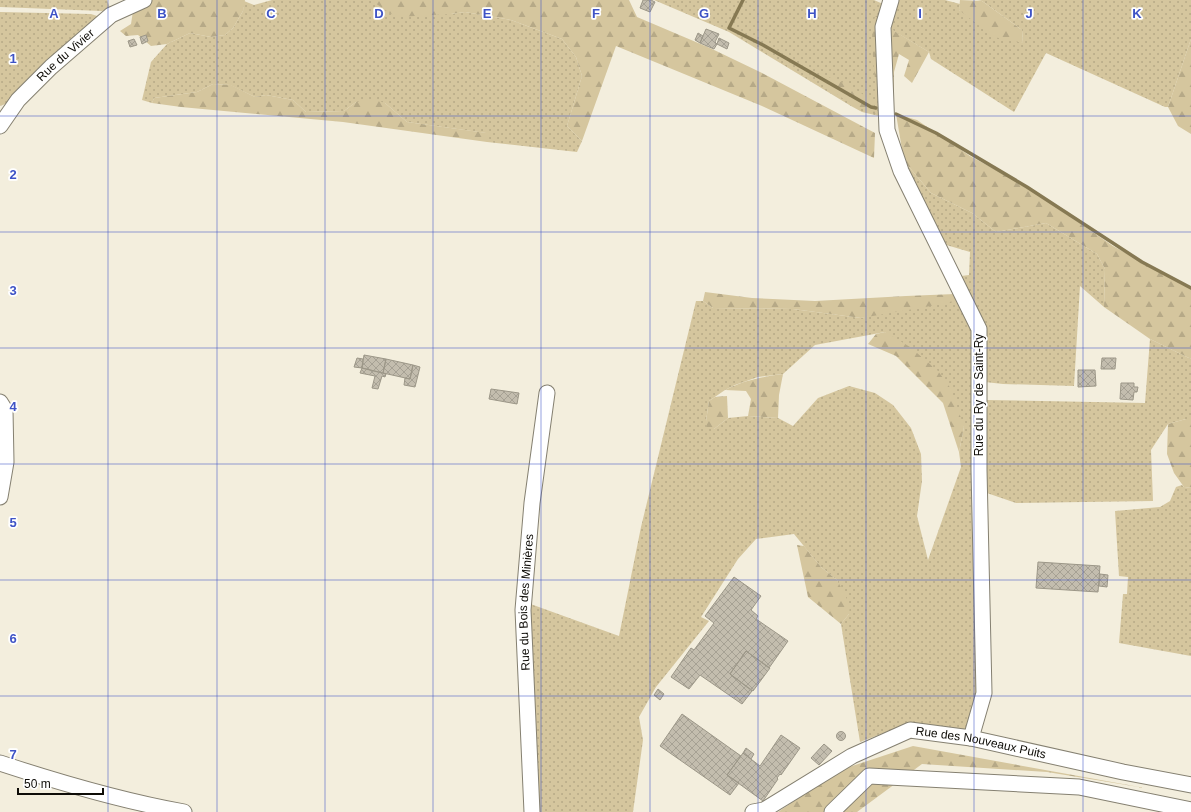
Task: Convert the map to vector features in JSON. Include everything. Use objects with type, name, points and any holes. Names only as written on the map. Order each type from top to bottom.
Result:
[{"type":"street","name":"Rue du Vivier","points":[[0,126],[18,100],[50,67],[111,15],[144,0]]},
{"type":"street","name":"Rue du Ry de Saint-Ry","points":[[891,0],[883,27],[887,130],[901,171],[979,329],[979,470],[984,693],[971,738]]},
{"type":"street","name":"Rue du Bois des Minières","points":[[532,812],[523,610],[532,504],[546,393]]},
{"type":"street","points":[[0,402],[5,410],[6,462],[0,497]]},
{"type":"street","name":"Rue des Nouveaux Puits","points":[[760,811],[852,756],[910,730],[971,738],[1123,772],[1191,785]]},
{"type":"street","points":[[0,763],[58,782],[152,806],[184,812]]},
{"type":"street","points":[[832,812],[869,776],[1080,787],[1191,810]]},
{"type":"green space","points":[[0,0],[107,0],[110,8],[102,11],[0,7]]},
{"type":"green space","points":[[146,0],[245,0],[243,11],[233,28],[225,35],[211,37],[190,33],[167,44],[151,46],[138,35],[126,36],[120,31],[131,24],[133,11]]},
{"type":"green space","points":[[272,0],[375,0],[375,3],[451,14],[465,12],[511,20],[562,39],[576,57],[582,76],[567,126],[582,141],[577,152],[487,142],[486,133],[407,122],[385,103],[356,102],[344,111],[306,112],[293,100],[266,95],[255,97],[230,85],[213,84],[197,92],[154,98],[152,103],[142,100],[151,62],[167,44],[190,33],[211,37],[225,35],[233,28],[243,11],[244,1],[254,5]]},
{"type":"green space","points":[[375,0],[629,0],[637,17],[710,48],[760,72],[875,133],[874,158],[762,106],[616,46],[582,141],[567,126],[582,76],[576,57],[562,39],[511,20],[465,12],[396,17],[375,3]]},
{"type":"green space","points":[[654,0],[874,0],[883,4],[876,89],[883,89],[879,116],[862,112],[851,106],[729,32]]},
{"type":"green space","points":[[895,0],[945,0],[960,4],[959,10],[1023,43],[1022,30],[982,1],[977,0],[1191,0],[1191,39],[1168,107],[1165,107],[1046,53],[1014,112],[931,59],[929,52],[887,27]]},
{"type":"green space","points":[[960,0],[982,1],[1022,30],[1023,43],[994,37],[959,10]]},
{"type":"green space","points":[[0,12],[91,14],[100,17],[8,103],[0,106]]},
{"type":"green space","points":[[879,15],[881,23],[929,52],[912,83],[904,76],[909,60],[899,54],[894,72],[894,96],[889,89],[876,89],[872,29],[876,16]]},
{"type":"green space","points":[[1191,39],[1191,134],[1178,126],[1168,107]]},
{"type":"green space","points":[[830,77],[850,86],[873,101],[876,114],[854,106],[823,85]]},
{"type":"green space","points":[[213,84],[231,85],[255,97],[266,95],[293,100],[306,112],[344,111],[356,102],[372,99],[385,103],[407,122],[487,133],[487,142],[343,122],[152,103],[154,98],[197,92]]},
{"type":"green space","points":[[896,114],[917,120],[970,156],[1027,187],[1113,246],[1191,289],[1191,359],[1150,339],[1104,307],[1105,269],[1097,254],[1046,223],[996,232],[972,213],[931,193],[904,161]]},
{"type":"green space","points":[[904,161],[931,193],[972,213],[996,232],[1046,223],[1097,254],[1105,269],[1104,307],[1080,286],[1074,386],[985,382],[961,276],[969,275],[970,252],[943,244]]},
{"type":"green space","points":[[705,292],[752,298],[815,301],[955,294],[954,302],[861,318],[793,309],[713,308],[703,301]]},
{"type":"green space","points":[[955,294],[975,330],[981,695],[968,732],[907,724],[860,742],[841,624],[849,614],[837,580],[821,567],[794,534],[756,539],[738,559],[701,617],[709,621],[656,687],[639,717],[643,740],[633,812],[535,812],[525,602],[619,636],[641,527],[696,301],[703,301],[713,308],[793,309],[861,318]],"holes":[[[885,332],[964,427],[959,452],[961,467],[928,560],[917,516],[922,481],[921,454],[911,428],[893,405],[875,393],[849,386],[818,398],[793,426],[778,418],[748,416],[728,418],[714,429],[706,421],[709,401],[735,385],[758,377],[783,374],[815,345]]]},
{"type":"green space","points":[[885,332],[910,347],[938,371],[951,389],[964,427],[959,452],[943,403],[896,356],[868,344],[876,334]]},
{"type":"green space","points":[[1150,339],[1191,359],[1191,419],[1168,424],[1151,450],[1153,501],[1016,503],[984,492],[986,400],[1145,403]]},
{"type":"green space","points":[[783,374],[779,395],[778,418],[748,416],[751,399],[746,391],[725,390],[753,379]]},
{"type":"green space","points":[[727,396],[728,418],[714,429],[707,428],[706,421],[709,401],[715,397]]},
{"type":"green space","points":[[1191,419],[1191,488],[1184,487],[1174,473],[1167,454],[1168,424]]},
{"type":"green space","points":[[1182,485],[1184,487],[1191,488],[1191,656],[1119,643],[1123,594],[1127,594],[1128,577],[1119,576],[1115,511],[1160,507],[1170,501],[1176,487]]},
{"type":"green space","points":[[797,545],[804,546],[821,567],[837,580],[850,605],[849,614],[841,624],[808,597]]},
{"type":"green space","points":[[913,746],[1145,788],[1047,772],[922,764],[857,812],[778,812],[840,770]]},
{"type":"building","points":[[643,0],[651,0],[655,2],[650,12],[640,8]]},
{"type":"building","points":[[706,29],[719,34],[715,42],[717,44],[714,49],[700,43]]},
{"type":"building","points":[[698,33],[703,36],[700,43],[695,40]]},
{"type":"building","points":[[146,35],[148,41],[142,44],[140,37]]},
{"type":"building","points":[[719,38],[729,43],[727,49],[717,44]]},
{"type":"building","points":[[134,39],[137,45],[130,47],[128,41]]},
{"type":"building","points":[[364,355],[386,359],[383,373],[362,368]]},
{"type":"building","points":[[357,358],[363,359],[362,368],[354,367]]},
{"type":"building","points":[[1102,358],[1116,358],[1115,369],[1101,369]]},
{"type":"building","points":[[386,359],[413,365],[410,379],[383,373]]},
{"type":"building","points":[[413,365],[420,367],[415,387],[404,385],[405,378],[410,379]]},
{"type":"building","points":[[362,368],[386,374],[385,377],[382,376],[378,389],[372,388],[375,376],[360,373]]},
{"type":"building","points":[[1078,370],[1095,370],[1096,386],[1078,387]]},
{"type":"building","points":[[1121,383],[1134,383],[1134,387],[1138,387],[1137,392],[1134,392],[1133,400],[1120,399]]},
{"type":"building","points":[[491,389],[519,393],[517,404],[489,399]]},
{"type":"building","points":[[1038,562],[1100,566],[1098,592],[1036,588]]},
{"type":"building","points":[[1100,574],[1108,575],[1107,587],[1099,586]]},
{"type":"building","points":[[734,577],[761,596],[751,610],[758,616],[756,619],[788,641],[769,668],[746,651],[730,674],[752,691],[742,704],[700,675],[689,689],[671,677],[691,648],[694,650],[714,623],[705,616]]},
{"type":"building","points":[[746,651],[770,668],[753,691],[730,674]]},
{"type":"building","points":[[658,689],[664,694],[660,700],[654,695]]},
{"type":"building","points":[[682,714],[741,756],[727,775],[739,783],[730,795],[660,746]]},
{"type":"building","points":[[839,732],[843,732],[845,736],[843,740],[839,740],[837,738],[837,734]]},
{"type":"building","points":[[781,735],[800,748],[781,775],[780,774],[777,778],[778,779],[763,801],[727,775],[743,753],[760,766]]},
{"type":"building","points":[[824,744],[832,751],[819,765],[811,758]]},
{"type":"building","points":[[746,748],[754,754],[751,759],[743,753]]},
{"type":"waterway","points":[[743,0],[729,28],[763,45],[871,107],[876,108]]},
{"type":"waterway","points":[[896,114],[936,133],[1027,187],[1142,262],[1191,288]]}]
